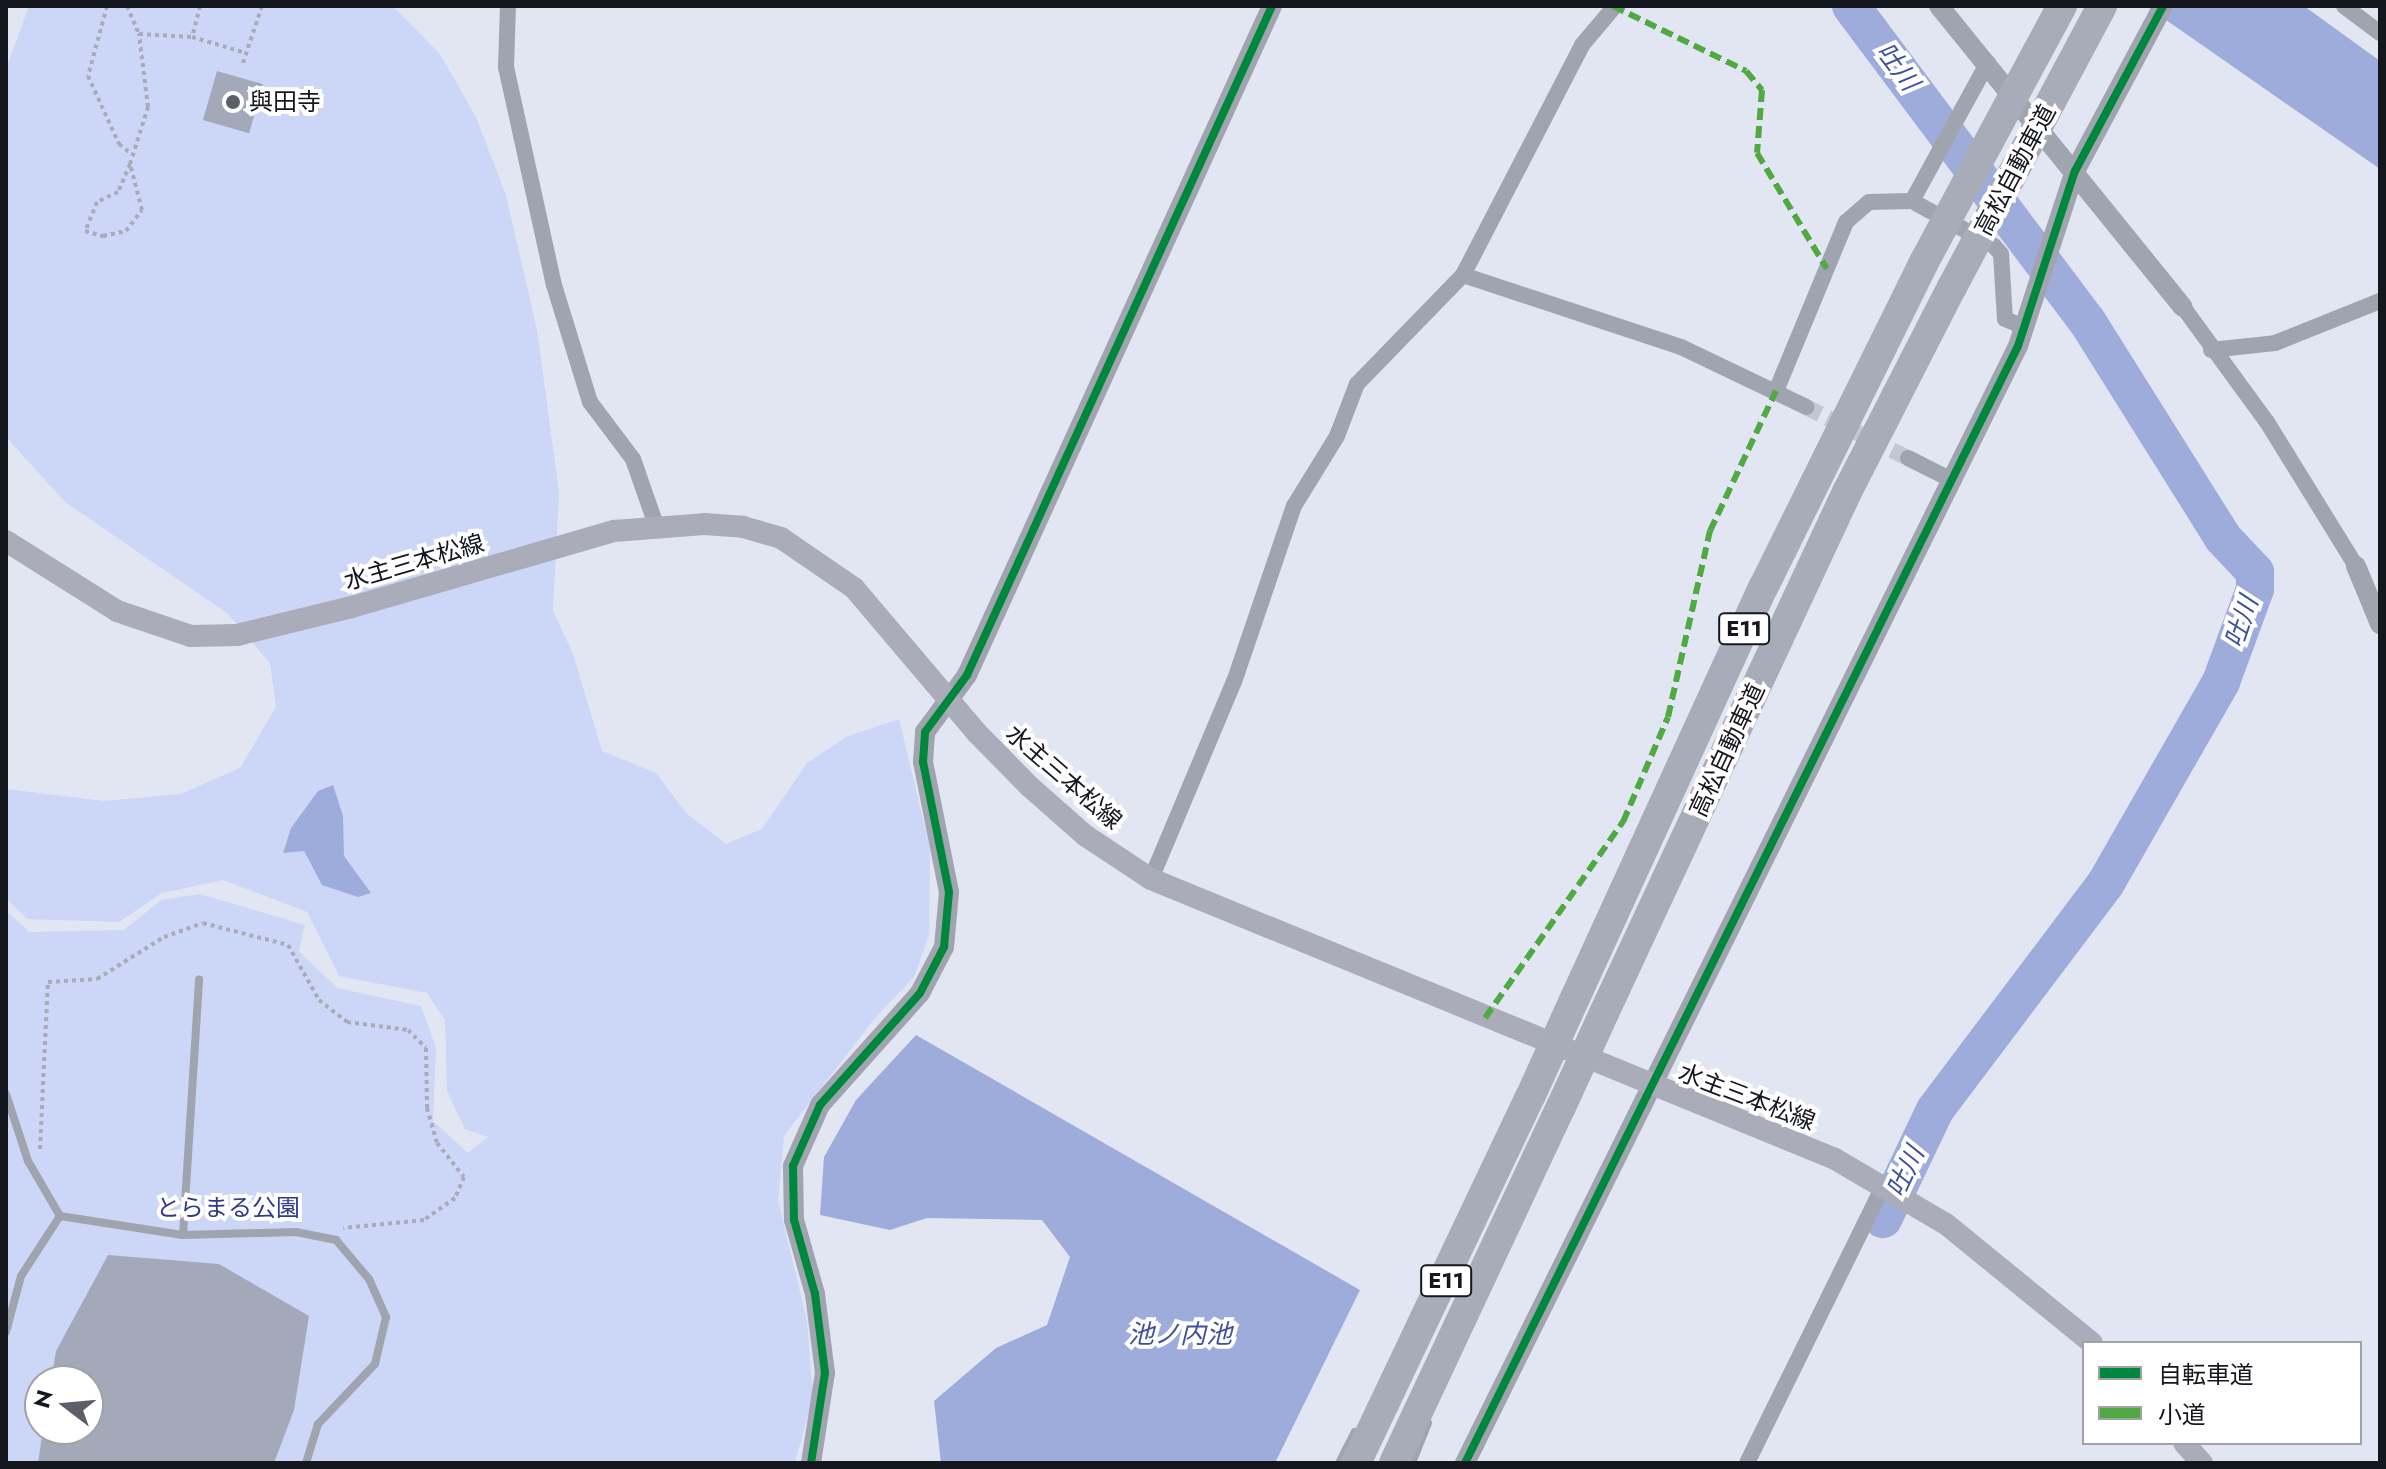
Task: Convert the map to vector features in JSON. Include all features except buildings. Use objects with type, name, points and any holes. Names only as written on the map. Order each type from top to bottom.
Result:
[{"type":"highway","name":"高松自動車道","points":[[1356,1463],[1443,1289],[1764,586],[1923,264],[2062,6]]},
{"type":"highway","name":"高松自動車道","points":[[1394,1463],[1472,1302],[1847,492],[2102,6]]},
{"type":"main road","name":"水主三本松線","points":[[6,541],[117,611],[191,636],[221,636],[352,607],[614,531],[656,525],[743,527],[809,552],[854,588],[950,697],[977,733],[1029,786],[1086,836],[1151,879],[1650,1087],[1835,1159],[1946,1224],[2090,1341]]},
{"type":"main road","points":[[2186,1445],[2202,1463]]},
{"type":"street","points":[[508,6],[506,67],[554,285],[590,402],[633,459],[656,525]]},
{"type":"street","points":[[811,1463],[825,1373],[815,1294],[794,1220],[793,1166],[820,1105],[920,993],[944,947],[949,892],[923,746],[930,718],[967,675],[1272,6]]},
{"type":"street","points":[[1151,879],[1234,682],[1294,506],[1337,436],[1364,376],[1463,275],[1582,45],[1615,6]]},
{"type":"street","points":[[1939,6],[1988,62],[2183,307],[2211,350],[2267,422],[2356,566],[2380,624]]},
{"type":"street","points":[[1465,1463],[2024,327],[2075,171],[2163,6]]},
{"type":"street","points":[[2344,6],[2380,33]]},
{"type":"street","points":[[1912,201],[1988,62]]},
{"type":"street","points":[[1776,391],[1846,222],[1869,202],[1912,201],[1994,246],[2001,254],[2005,319],[2024,327]]},
{"type":"street","points":[[1463,275],[1681,347],[1806,407]]},
{"type":"street","points":[[2211,350],[2275,343],[2380,301]]},
{"type":"street","points":[[1908,458],[1950,479]]},
{"type":"street","points":[[1747,1463],[1883,1187]]},
{"type":"lane","points":[[183,1235],[199,979]]},
{"type":"lane","points":[[6,1094],[28,1161],[39,1175],[60,1216]]},
{"type":"lane","points":[[60,1216],[183,1235],[296,1232],[336,1240],[369,1279],[386,1317],[375,1364],[318,1424],[306,1463]]},
{"type":"lane","points":[[6,1332],[21,1276],[60,1216]]},
{"type":"lane","points":[[1339,1463],[1443,1289]]},
{"type":"lane","points":[[1436,1401],[1472,1302]]},
{"type":"lane","points":[[1412,1463],[1431,1415]]},
{"type":"path","points":[[107,6],[88,76],[119,144],[130,153]]},
{"type":"path","points":[[127,6],[139,34],[148,107],[130,153],[142,210],[126,231],[103,236],[85,231],[97,202],[118,192],[130,164]]},
{"type":"path","points":[[192,37],[200,6]]},
{"type":"path","points":[[243,63],[262,6]]},
{"type":"path","points":[[139,34],[192,37],[246,53]]},
{"type":"path","points":[[39,1175],[48,982],[97,979],[164,937],[203,923],[288,945],[319,1000],[347,1022],[408,1030],[426,1048],[427,1108],[437,1143],[464,1177],[455,1198],[424,1220],[344,1224],[336,1240]]},
{"type":"green space","name":"とらまる公園","points":[[29,6],[393,6],[440,54],[476,117],[506,195],[537,330],[559,492],[553,611],[573,654],[602,751],[656,773],[686,813],[726,844],[762,829],[807,763],[846,737],[899,719],[930,848],[929,936],[914,977],[875,1018],[784,1136],[778,1200],[807,1321],[813,1396],[795,1463],[6,1463],[6,910],[29,932],[124,930],[161,900],[200,894],[305,925],[299,951],[337,988],[421,1006],[436,1048],[433,1121],[468,1153],[488,1137],[465,1129],[447,1091],[445,1020],[427,993],[339,976],[307,912],[223,880],[162,893],[119,922],[28,919],[6,899],[6,789],[104,801],[181,794],[240,768],[276,707],[270,663],[227,613],[65,502],[6,437],[6,69]]},
{"type":"water","points":[[2146,6],[2304,6],[2380,61],[2380,169]]},
{"type":"water","points":[[333,785],[343,816],[344,856],[371,893],[358,897],[322,885],[304,851],[283,853],[291,828],[318,791]]},
{"type":"water","name":"池ノ内池","points":[[916,1035],[1360,1290],[1275,1463],[941,1463],[934,1401],[996,1348],[1047,1325],[1070,1257],[1042,1220],[927,1218],[890,1230],[820,1215],[824,1157],[856,1100]]},
{"type":"waterway","name":"吐川","points":[[1851,6],[2087,321],[2223,538],[2255,572],[2255,589],[2221,682],[2106,883],[1935,1110],[1883,1219]]},
{"type":"tunnel","points":[[1806,407],[1908,458]]},
{"type":"marked path","points":[[1613,6],[1746,71],[1762,90],[1757,153],[1827,269]]},
{"type":"marked path","points":[[1485,1018],[1623,822],[1668,717],[1710,531],[1776,391]]},
{"type":"cycle path","points":[[811,1463],[825,1373],[815,1294],[794,1220],[793,1166],[820,1105],[920,993],[944,947],[949,892],[923,762],[925,732],[967,675],[1272,6]]},
{"type":"cycle path","points":[[1465,1463],[2018,346],[2075,171],[2163,6]]},
{"type":"place","name":"與田寺","points":[[233,102]]}]
